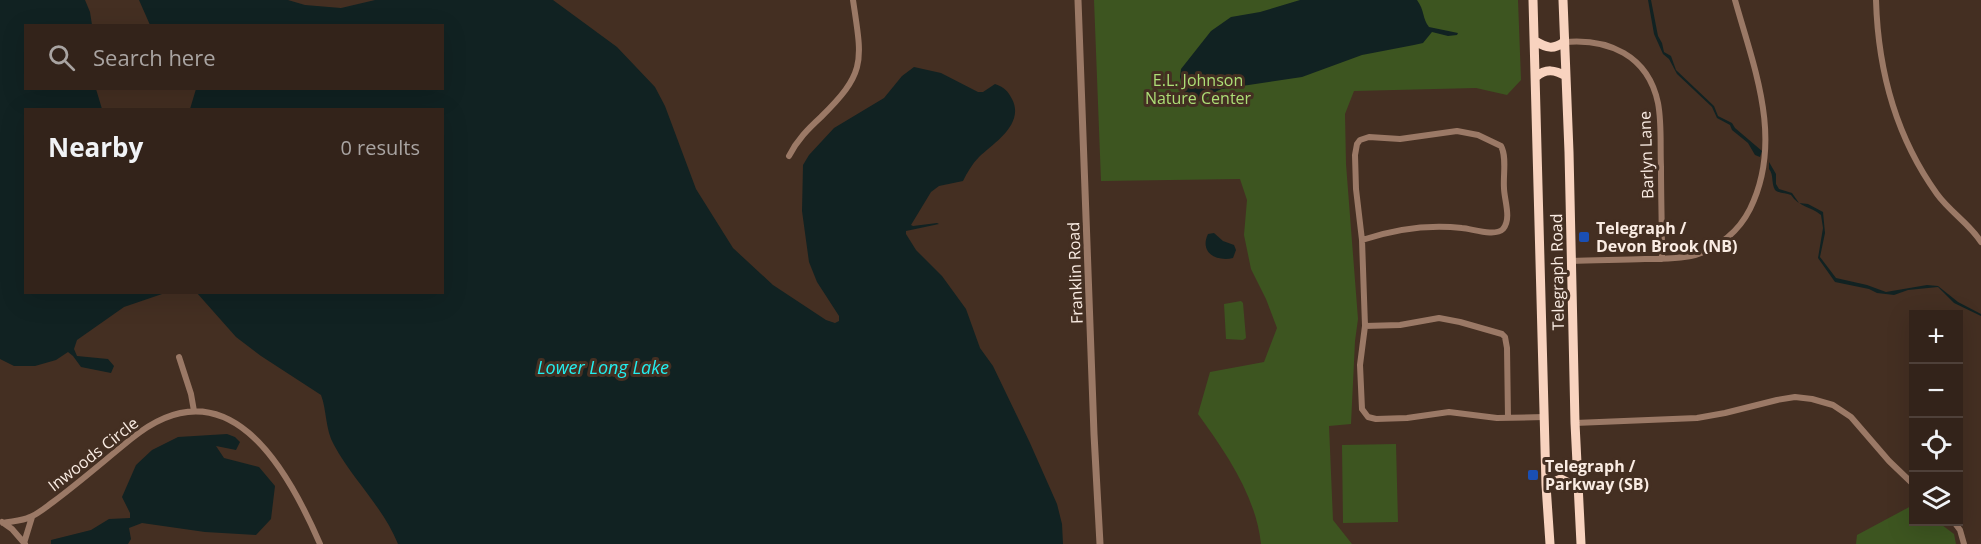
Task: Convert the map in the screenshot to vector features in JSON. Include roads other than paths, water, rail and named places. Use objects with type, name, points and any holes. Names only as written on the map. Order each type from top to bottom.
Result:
[{"type":"highway","name":"Telegraph Road","points":[[1533,0],[1546,485],[1551,544]]},
{"type":"highway","name":"Telegraph Road","points":[[1563,0],[1577,487],[1581,544]]},
{"type":"highway","points":[[1535,40],[1549,48],[1557,47],[1564,42]]},
{"type":"highway","points":[[1536,77],[1552,70],[1566,76]]},
{"type":"highway","points":[[1546,485],[1561,480],[1577,487]]},
{"type":"street","points":[[789,156],[795,143],[841,97],[853,78],[860,53],[853,0]]},
{"type":"street","name":"Franklin Road","points":[[1078,0],[1100,544]]},
{"type":"street","points":[[1571,261],[1662,259],[1695,255],[1707,251],[1726,239],[1746,217],[1759,187],[1767,145],[1764,112],[1734,0]]},
{"type":"street","points":[[1876,0],[1882,68],[1892,105],[1903,132],[1916,160],[1936,192],[1954,214],[1980,238]]},
{"type":"street","name":"Barlyn Lane","points":[[1564,42],[1599,43],[1621,51],[1631,57],[1644,71],[1654,90],[1660,122],[1662,259]]},
{"type":"street","points":[[1362,240],[1398,229],[1418,227],[1449,227],[1491,232],[1503,229],[1507,218],[1501,146],[1478,135],[1457,131],[1400,138],[1369,137],[1360,140],[1357,144],[1355,155],[1362,240],[1365,326],[1360,365],[1362,409],[1368,417],[1376,419],[1407,418],[1449,412],[1508,418],[1544,417]]},
{"type":"street","points":[[1365,326],[1401,325],[1439,318],[1502,334],[1505,337],[1507,348],[1508,418]]},
{"type":"street","points":[[179,357],[194,411]]},
{"type":"street","points":[[1575,423],[1697,418],[1777,399],[1795,397],[1812,399],[1833,405],[1851,417],[1909,480]]},
{"type":"street","name":"Inwoods Circle","points":[[2,522],[32,517],[88,476],[135,435],[166,418],[194,411],[222,416],[238,423],[252,435],[266,450],[299,500],[320,544]]},
{"type":"street","points":[[2,522],[25,544],[32,517]]},
{"type":"street","points":[[1957,526],[1964,544]]},
{"type":"water","points":[[0,0],[85,0],[92,24],[24,24],[24,90],[96,90],[102,108],[24,108],[24,294],[162,294],[124,307],[77,340],[74,349],[77,356],[108,359],[114,366],[111,373],[81,367],[68,352],[56,360],[35,366],[14,366],[0,359]]},
{"type":"water","name":"Lower Long Lake","points":[[139,0],[288,0],[305,5],[341,8],[375,0],[553,0],[617,47],[655,87],[665,106],[696,189],[733,248],[773,285],[826,320],[835,323],[839,321],[839,316],[817,282],[809,262],[802,211],[803,165],[809,155],[834,128],[884,98],[902,76],[914,67],[941,73],[978,92],[983,92],[995,84],[1001,86],[1009,94],[1015,108],[1011,125],[976,160],[963,181],[939,186],[931,192],[911,225],[939,224],[906,231],[906,234],[916,250],[942,276],[966,309],[980,348],[993,366],[1057,504],[1062,524],[1063,544],[398,544],[384,518],[334,445],[329,433],[321,395],[236,337],[198,294],[444,294],[444,108],[190,108],[196,90],[444,90],[444,24],[150,24]]},
{"type":"water","points":[[1300,0],[1417,0],[1429,27],[1458,33],[1448,36],[1432,32],[1423,43],[1362,55],[1302,77],[1222,89],[1200,101],[1186,102],[1180,77],[1181,69],[1211,31],[1231,17],[1260,12]]},
{"type":"water","points":[[1648,0],[1651,0],[1658,36],[1664,52],[1671,56],[1676,70],[1714,106],[1718,116],[1732,123],[1762,151],[1760,157],[1755,155],[1748,143],[1732,130],[1730,125],[1717,118],[1712,107],[1677,74],[1669,59],[1663,54],[1654,34]]},
{"type":"water","points":[[1769,162],[1776,174],[1776,184],[1779,189],[1792,193],[1799,203],[1791,195],[1775,190]]},
{"type":"water","points":[[1799,203],[1808,204],[1823,212],[1825,233],[1820,257],[1836,278],[1886,292],[1927,285],[1938,286],[1981,316],[1954,303],[1938,287],[1908,290],[1894,295],[1835,282],[1818,258],[1823,228],[1821,215]]},
{"type":"water","points":[[1214,233],[1223,241],[1234,245],[1236,250],[1233,258],[1221,259],[1211,255],[1206,241],[1208,234]]},
{"type":"water","points":[[227,434],[240,442],[236,450],[216,446],[224,458],[259,467],[275,486],[271,519],[256,535],[205,532],[142,523],[129,528],[131,539],[128,544],[51,544],[51,540],[91,530],[109,519],[130,518],[122,497],[136,465],[152,450],[178,437]]},
{"type":"place","name":"Telegraph / Devon Brook (NB)","points":[[1584,237]]},
{"type":"place","name":"Telegraph / Parkway (SB)","points":[[1533,475]]},
{"type":"park label","name":"E.L. Johnson Nature Center","points":[[1198,89]]}]
